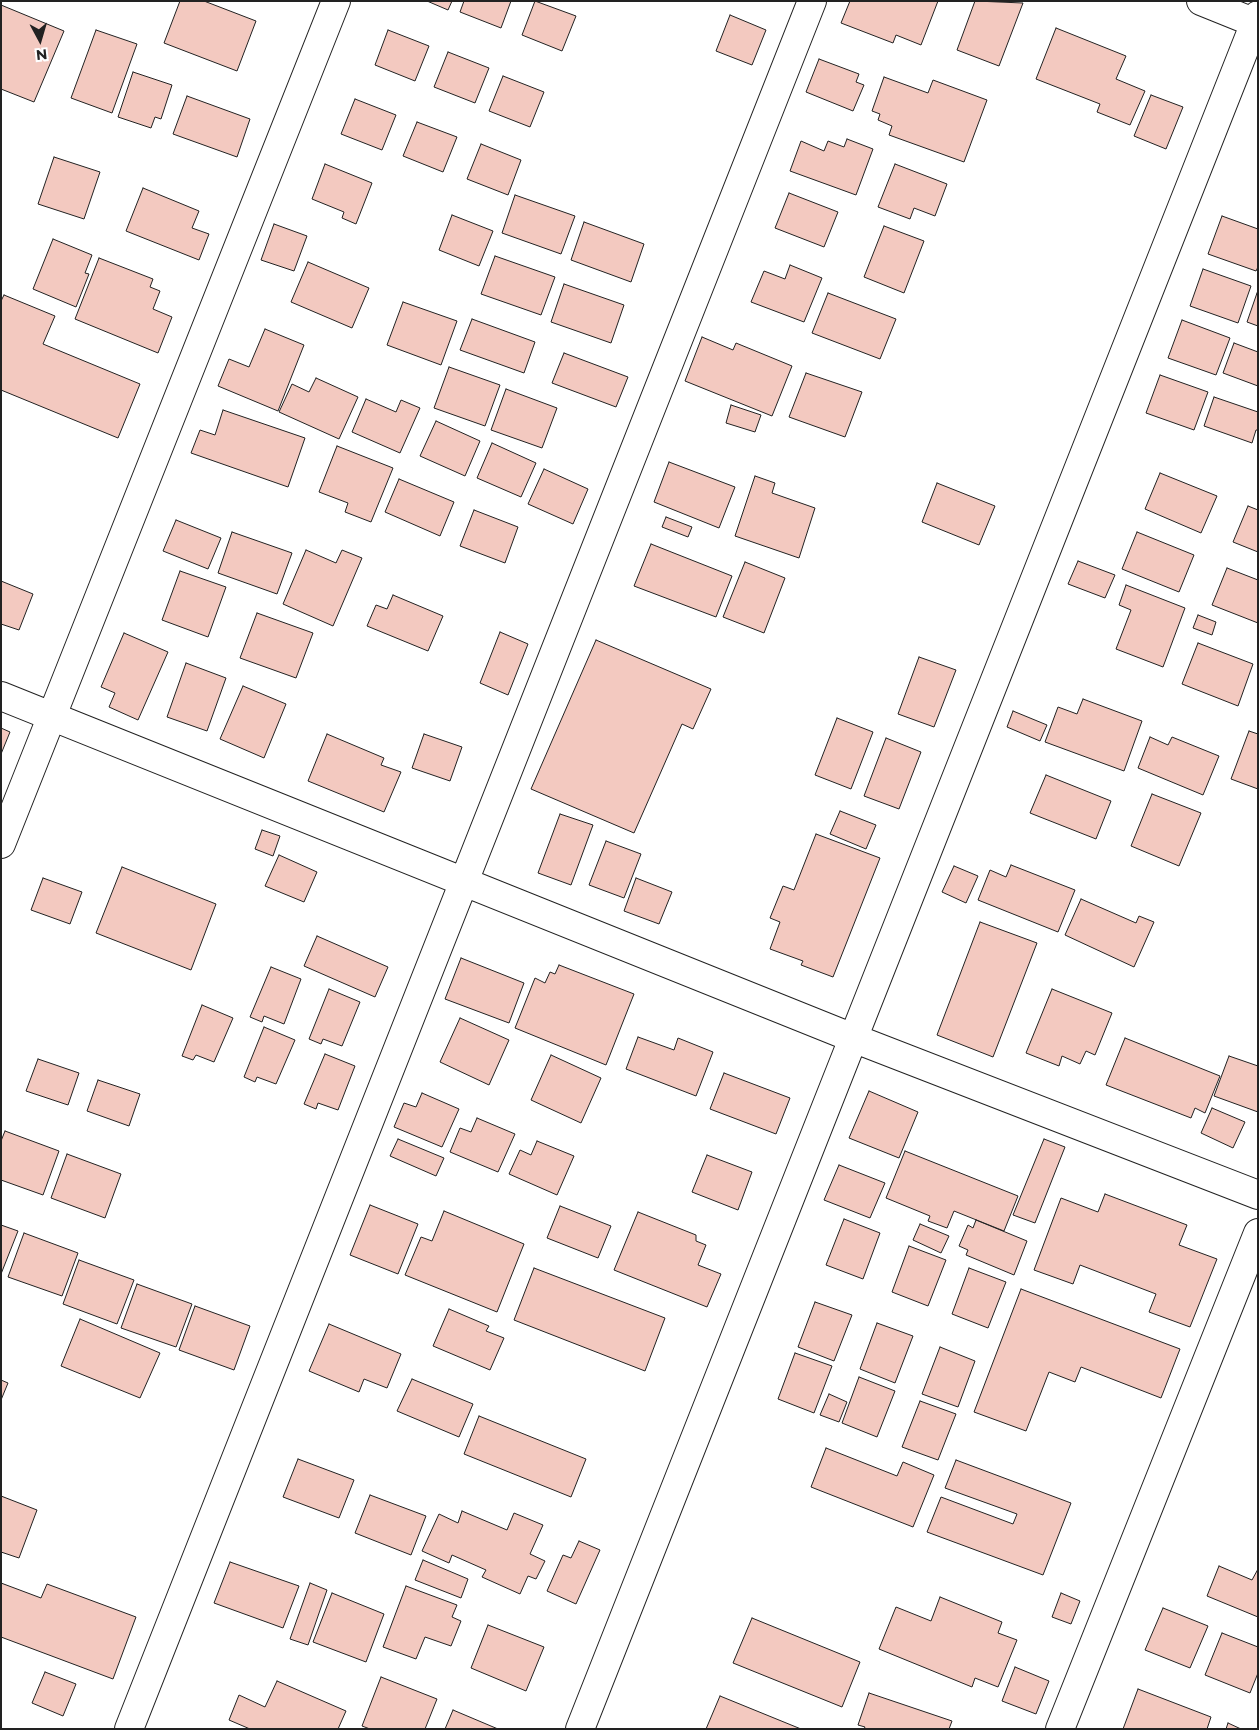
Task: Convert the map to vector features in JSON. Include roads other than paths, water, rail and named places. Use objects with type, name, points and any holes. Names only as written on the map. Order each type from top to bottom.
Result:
[{"type":"street","points":[[1,844],[336,1]]},
{"type":"street","points":[[129,1729],[812,1]]},
{"type":"street","points":[[580,1729],[1257,20],[1201,1]]},
{"type":"street","points":[[1,696],[853,1038],[1258,1195]]},
{"type":"street","points":[[1060,1729],[1258,1233]]}]
